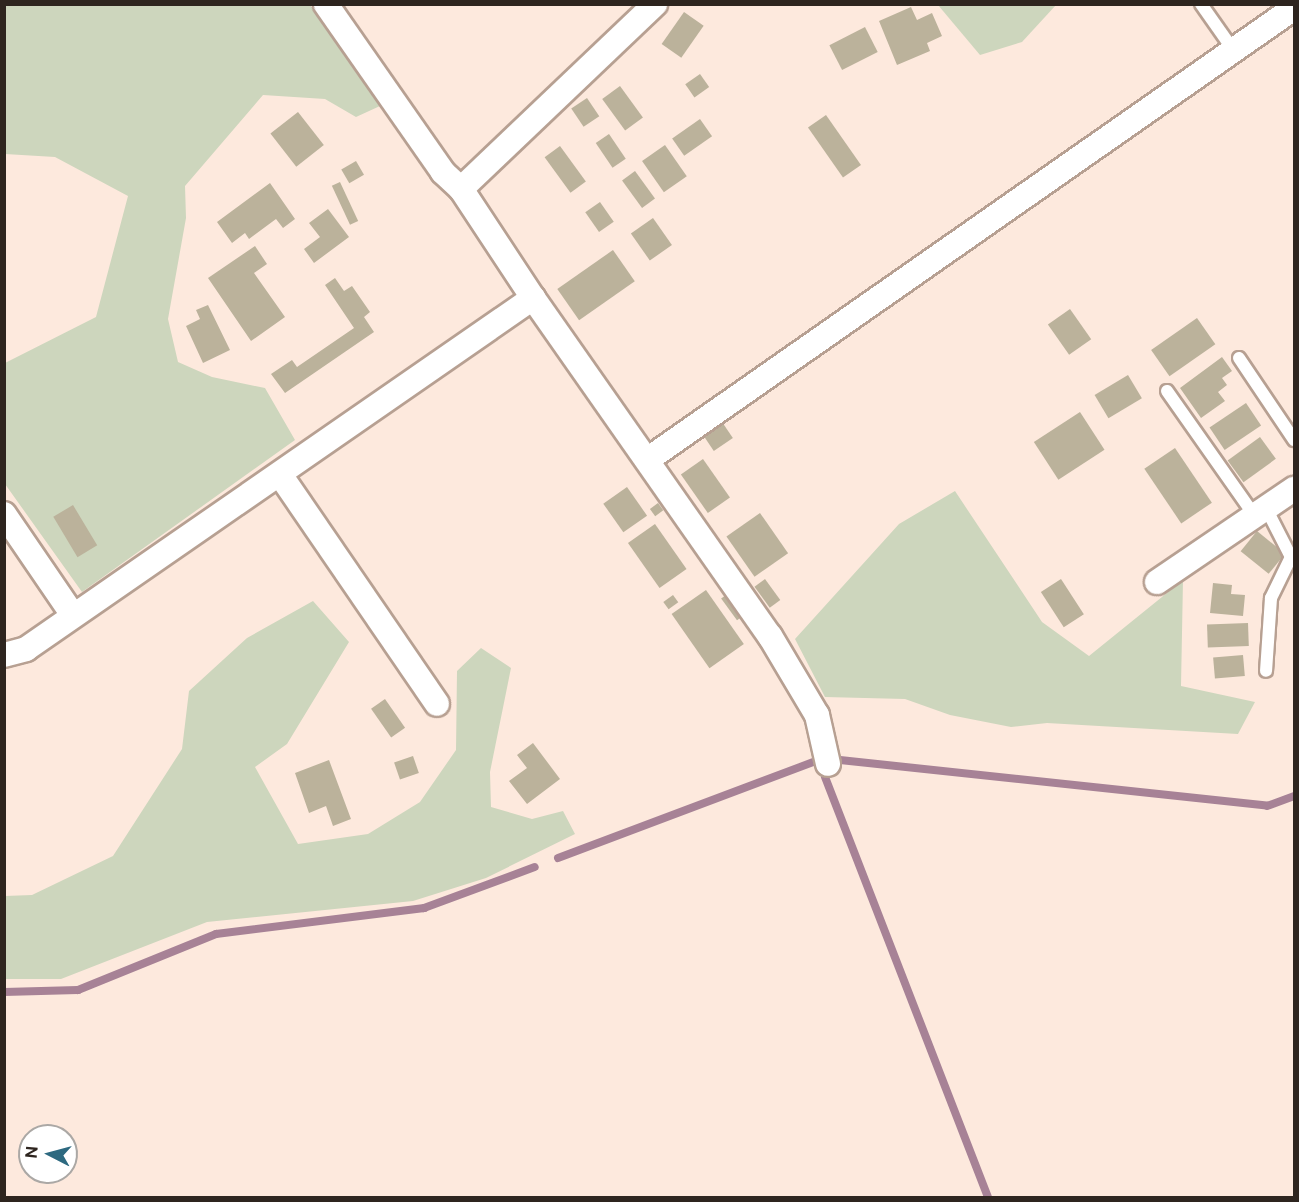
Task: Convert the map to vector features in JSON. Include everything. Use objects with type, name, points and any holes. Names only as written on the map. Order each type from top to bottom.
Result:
[{"type":"street","points":[[326,4],[443,172],[461,189],[533,298],[800,685],[817,716],[828,764]]},
{"type":"street","points":[[461,189],[655,4]]},
{"type":"street","points":[[646,460],[1294,8]]},
{"type":"street","points":[[4,655],[26,649],[281,476],[533,298]]},
{"type":"street","points":[[281,476],[436,704]]},
{"type":"street","points":[[1156,582],[1294,489]]},
{"type":"street","points":[[4,514],[73,615]]},
{"type":"lane","points":[[1201,4],[1234,51]]},
{"type":"lane","points":[[1239,358],[1294,440]]},
{"type":"lane","points":[[1167,391],[1260,512],[1291,557],[1271,598],[1266,671]]},
{"type":"green space","points":[[5,5],[310,5],[380,106],[356,117],[325,99],[263,95],[185,186],[186,218],[168,319],[178,362],[212,377],[265,388],[295,440],[82,592],[5,484],[5,363],[96,317],[128,196],[55,157],[5,154]]},
{"type":"green space","points":[[938,5],[1056,5],[1022,42],[980,55]]},
{"type":"green space","points":[[955,491],[1042,622],[1089,656],[1183,580],[1181,686],[1255,702],[1238,734],[1047,723],[1011,727],[950,715],[905,699],[825,697],[795,639],[899,524]]},
{"type":"green space","points":[[313,601],[349,642],[287,744],[255,767],[298,844],[368,834],[420,802],[456,750],[457,671],[481,648],[511,668],[490,772],[491,807],[532,819],[563,811],[575,834],[486,878],[413,901],[207,922],[61,979],[5,979],[5,896],[32,895],[113,856],[182,749],[189,691],[247,638]]},
{"type":"building","points":[[911,7],[917,20],[932,13],[942,36],[927,43],[930,51],[897,65],[879,21]]},
{"type":"building","points":[[684,12],[704,26],[681,58],[662,44]]},
{"type":"building","points":[[865,27],[878,52],[842,70],[829,45]]},
{"type":"building","points":[[700,74],[709,87],[694,97],[685,84]]},
{"type":"building","points":[[620,86],[643,118],[625,130],[602,99]]},
{"type":"building","points":[[587,98],[599,116],[584,127],[571,109]]},
{"type":"building","points":[[298,112],[324,145],[296,167],[270,134]]},
{"type":"building","points":[[826,115],[861,165],[843,178],[808,128]]},
{"type":"building","points":[[700,119],[712,136],[684,156],[672,139]]},
{"type":"building","points":[[609,134],[626,159],[613,168],[596,143]]},
{"type":"building","points":[[665,145],[687,176],[664,192],[642,161]]},
{"type":"building","points":[[560,146],[586,182],[570,193],[545,157]]},
{"type":"building","points":[[356,161],[364,175],[349,183],[341,170]]},
{"type":"building","points":[[635,171],[655,199],[642,208],[622,180]]},
{"type":"building","points":[[340,182],[358,221],[350,225],[332,186]]},
{"type":"building","points":[[270,183],[295,219],[283,228],[276,219],[249,239],[245,233],[232,243],[217,222]]},
{"type":"building","points":[[600,202],[614,222],[599,232],[585,212]]},
{"type":"building","points":[[328,209],[349,237],[314,263],[304,249],[320,237],[309,223]]},
{"type":"building","points":[[653,218],[672,245],[650,261],[631,233]]},
{"type":"building","points":[[255,246],[267,264],[254,273],[285,317],[251,341],[208,278]]},
{"type":"building","points":[[613,250],[635,281],[579,320],[557,289]]},
{"type":"building","points":[[335,278],[344,291],[352,286],[370,312],[364,317],[374,332],[285,393],[271,374],[292,360],[297,367],[354,328],[325,285]]},
{"type":"building","points":[[208,305],[230,350],[203,363],[186,326],[200,319],[196,310]]},
{"type":"building","points":[[1070,309],[1091,339],[1069,355],[1048,324]]},
{"type":"building","points":[[1197,318],[1215,344],[1169,376],[1151,350]]},
{"type":"building","points":[[1222,357],[1232,371],[1222,378],[1227,385],[1218,392],[1225,401],[1201,418],[1180,388]]},
{"type":"building","points":[[1128,375],[1142,398],[1108,418],[1095,395]]},
{"type":"building","points":[[1246,403],[1261,425],[1225,450],[1210,428]]},
{"type":"building","points":[[1080,412],[1105,450],[1058,480],[1034,442]]},
{"type":"building","points":[[720,419],[733,438],[714,451],[701,432]]},
{"type":"building","points":[[1260,437],[1276,459],[1244,482],[1228,461]]},
{"type":"building","points":[[1175,448],[1212,503],[1181,523],[1144,469]]},
{"type":"building","points":[[703,459],[730,498],[708,513],[681,474]]},
{"type":"building","points":[[627,487],[647,516],[623,532],[603,504]]},
{"type":"building","points":[[658,503],[663,510],[655,516],[650,509]]},
{"type":"building","points":[[73,505],[97,545],[77,557],[53,517]]},
{"type":"building","points":[[760,513],[788,553],[755,577],[726,537]]},
{"type":"building","points":[[655,524],[687,569],[660,588],[628,543]]},
{"type":"building","points":[[1257,531],[1285,554],[1269,574],[1241,551]]},
{"type":"building","points":[[765,579],[780,600],[770,608],[754,587]]},
{"type":"building","points":[[1061,579],[1084,614],[1064,627],[1041,592]]},
{"type":"building","points":[[1213,583],[1232,585],[1231,594],[1245,595],[1243,616],[1210,613]]},
{"type":"building","points":[[706,590],[744,644],[709,668],[672,614]]},
{"type":"building","points":[[673,595],[678,602],[669,609],[663,602]]},
{"type":"building","points":[[726,595],[742,617],[737,620],[721,599]]},
{"type":"building","points":[[1248,623],[1249,646],[1208,647],[1207,624]]},
{"type":"building","points":[[1243,655],[1245,676],[1215,679],[1213,658]]},
{"type":"building","points":[[385,699],[405,728],[391,737],[371,709]]},
{"type":"building","points":[[533,743],[560,779],[527,804],[509,781],[527,768],[517,755]]},
{"type":"building","points":[[413,756],[419,773],[400,780],[394,763]]},
{"type":"building","points":[[329,760],[351,819],[333,826],[326,806],[309,813],[295,773]]},
{"type":"waterway","points":[[558,858],[819,760]]},
{"type":"waterway","points":[[840,760],[1267,806],[1294,796]]},
{"type":"waterway","points":[[825,777],[988,1198]]},
{"type":"waterway","points":[[4,992],[78,990],[216,934],[424,908],[535,867]]}]
